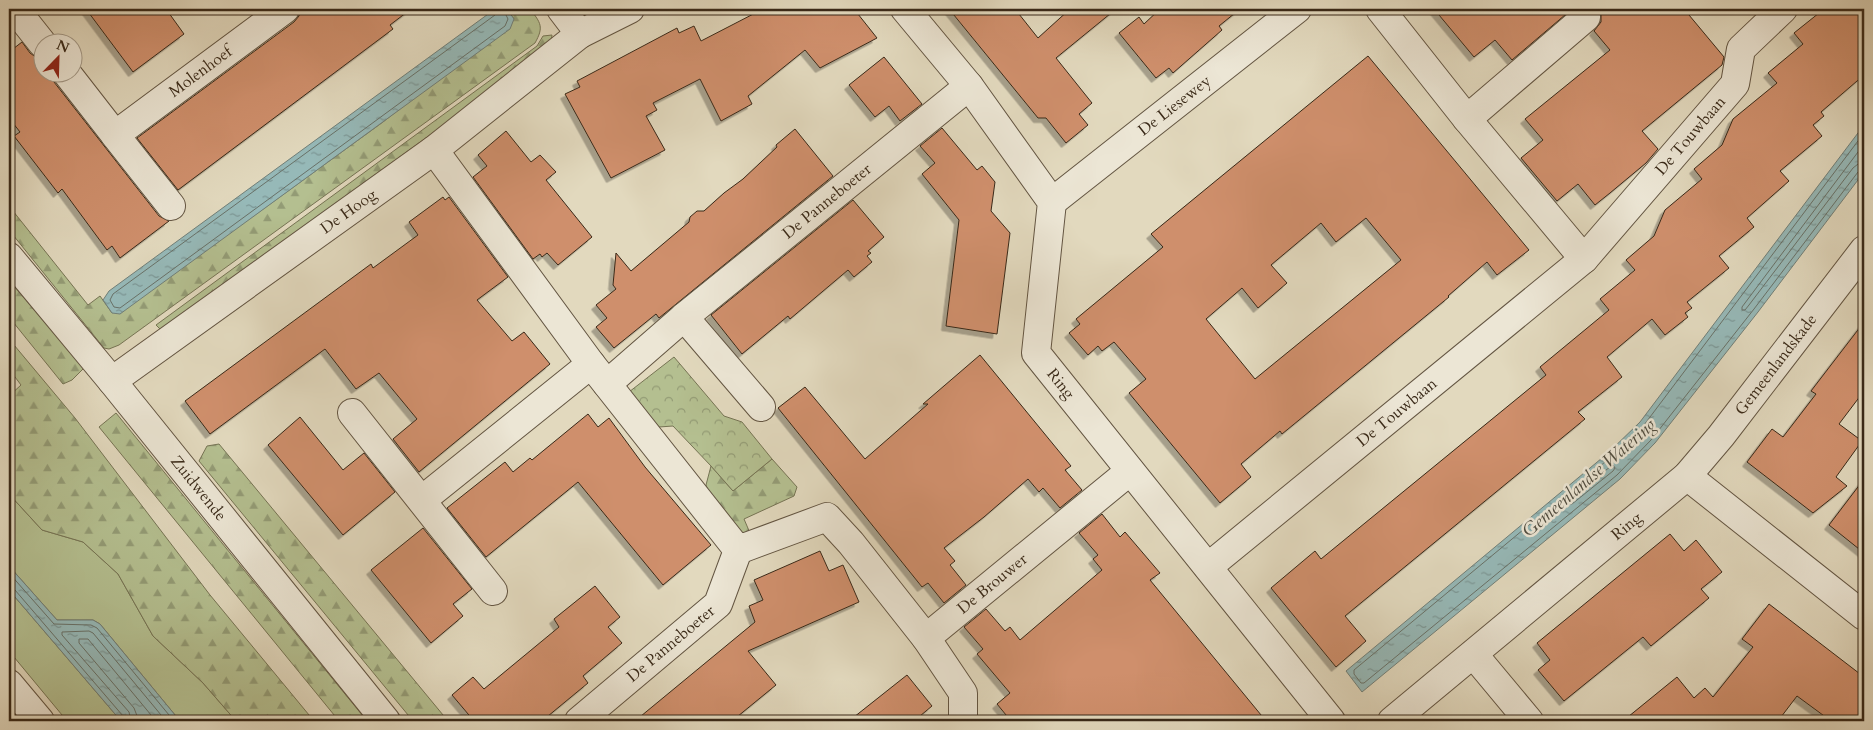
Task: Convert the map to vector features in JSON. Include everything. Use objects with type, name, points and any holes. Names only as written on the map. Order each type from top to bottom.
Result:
[{"type":"street","points":[[15,9],[33,32]]},
{"type":"street","name":"Molenhoef","points":[[116,135],[285,9]]},
{"type":"street","points":[[561,9],[580,34],[630,9]]},
{"type":"street","points":[[905,9],[969,86],[1052,202]]},
{"type":"street","name":"De Liesewey","points":[[1052,202],[1297,9]]},
{"type":"street","points":[[1380,9],[1467,119],[1584,259]]},
{"type":"street","name":"De Touwbaan","points":[[1208,567],[1584,259],[1735,84],[1741,49],[1783,9]]},
{"type":"street","points":[[1467,119],[1586,17]]},
{"type":"street","name":"De Hoog","points":[[112,381],[434,150],[580,34]]},
{"type":"street","points":[[74,82],[171,206]]},
{"type":"street","name":"De Panneboeter","points":[[422,500],[599,374],[684,317],[969,86]]},
{"type":"street","points":[[434,150],[599,374],[738,550],[827,518],[851,542],[926,638],[963,693],[964,721]]},
{"type":"street","name":"Ring","points":[[1052,202],[1036,353],[1331,721]]},
{"type":"street","name":"Gemeenlandskade","points":[[1687,476],[1721,436],[1864,250]]},
{"type":"street","name":"Zuidwende","points":[[9,257],[112,381],[386,721]]},
{"type":"street","points":[[684,317],[760,407]]},
{"type":"street","points":[[352,413],[493,591]]},
{"type":"street","name":"De Brouwer","points":[[926,638],[1130,472]]},
{"type":"street","points":[[1687,476],[1864,616]]},
{"type":"street","name":"Ring","points":[[1392,721],[1474,655],[1687,476]]},
{"type":"street","name":"De Panneboeter","points":[[579,721],[718,604],[738,550]]},
{"type":"street","points":[[1474,655],[1529,721]]},
{"type":"street","points":[[9,684],[40,721]]},
{"type":"green space","points":[[507,9],[530,9],[540,25],[540,33],[535,43],[119,345],[109,349],[104,348],[9,230],[9,206],[88,305],[100,296],[112,313],[259,212],[383,122],[514,19]]},
{"type":"green space","points":[[552,35],[551,42],[543,53],[161,330],[156,325],[537,46],[543,36]]},
{"type":"green space","points":[[9,280],[84,368],[72,380],[63,384],[9,317]]},
{"type":"green space","points":[[9,339],[75,418],[210,595],[314,721],[236,721],[203,683],[153,636],[118,574],[83,542],[42,530],[9,494],[9,396],[21,385],[9,369]]},
{"type":"green space","points":[[674,357],[724,416],[742,422],[772,459],[733,491],[673,426],[659,427],[629,392]]},
{"type":"green space","points":[[116,413],[367,721],[339,721],[99,427]]},
{"type":"green space","points":[[219,444],[448,721],[413,721],[199,461],[207,446]]},
{"type":"green space","points":[[772,459],[797,487],[794,496],[744,519],[750,533],[746,535],[740,533],[709,493],[706,485],[711,466],[733,491]]},
{"type":"green space","points":[[9,494],[42,530],[83,542],[118,574],[153,636],[203,683],[236,721],[180,721],[100,624],[93,620],[57,620],[9,566]]},
{"type":"green space","points":[[9,590],[121,721],[67,721],[9,651]]},
{"type":"water","points":[[495,9],[507,9],[514,19],[510,29],[120,314],[112,313],[103,300],[109,291]]},
{"type":"water","name":"Gemeenlandse Watering","points":[[1864,125],[1864,172],[1758,312],[1655,443],[1620,479],[1362,692],[1346,671],[1608,453],[1640,422]]},
{"type":"water","points":[[9,566],[57,620],[93,620],[100,624],[180,721],[121,721],[9,590]]},
{"type":"building","points":[[86,9],[166,9],[184,34],[133,72]]},
{"type":"building","points":[[300,9],[411,9],[390,25],[393,29],[178,190],[137,138],[294,22],[299,16]]},
{"type":"building","points":[[763,9],[854,9],[877,38],[820,68],[805,50],[748,96],[752,104],[721,121],[700,79],[653,103],[657,110],[646,116],[665,150],[611,178],[565,94],[580,87],[577,81],[677,28],[679,33],[694,26],[701,41]]},
{"type":"building","points":[[949,9],[1015,9],[1038,38],[1070,9],[1116,9],[1056,58],[1092,103],[1079,114],[1088,125],[1066,143],[1046,118],[1038,118]]},
{"type":"building","points":[[1160,9],[1240,9],[1219,26],[1222,30],[1173,73],[1169,68],[1156,78],[1119,33],[1139,17],[1144,24]]},
{"type":"building","points":[[1434,9],[1572,9],[1512,60],[1495,40],[1474,57]]},
{"type":"building","points":[[1599,9],[1684,9],[1724,57],[1722,65],[1642,131],[1658,149],[1646,163],[1595,205],[1578,184],[1557,201],[1521,158],[1543,140],[1525,119],[1610,50],[1594,31],[1601,22]]},
{"type":"building","points":[[1824,9],[1864,9],[1864,75],[1821,112],[1824,116],[1813,125],[1822,136],[1780,171],[1789,181],[1747,218],[1754,227],[1719,256],[1729,268],[1687,302],[1692,308],[1685,313],[1688,317],[1665,335],[1652,319],[1607,357],[1622,377],[1578,412],[1585,419],[1345,616],[1366,641],[1336,667],[1271,588],[1315,551],[1321,559],[1546,375],[1540,367],[1609,310],[1600,299],[1635,270],[1626,260],[1654,236],[1665,210],[1702,179],[1694,169],[1722,145],[1733,119],[1777,83],[1768,73],[1803,44],[1794,33]]},
{"type":"building","points":[[22,42],[32,54],[32,82],[54,82],[159,216],[169,221],[120,258],[112,246],[107,250],[62,189],[58,193],[14,136],[20,132],[9,118],[9,52]]},
{"type":"building","points":[[1368,56],[1529,250],[1497,275],[1487,262],[1449,297],[1282,434],[1280,431],[1241,464],[1251,477],[1220,503],[1129,393],[1146,379],[1114,342],[1102,351],[1098,346],[1088,355],[1069,333],[1080,324],[1076,319],[1163,247],[1151,234]],"holes":[[[1366,218],[1401,260],[1255,379],[1206,319],[1242,288],[1258,308],[1287,283],[1271,265],[1321,223],[1336,242]]]},
{"type":"building","points":[[884,57],[922,104],[900,121],[889,106],[875,117],[849,85]]},
{"type":"building","points":[[942,128],[977,170],[982,166],[995,182],[991,211],[1010,233],[997,334],[946,326],[959,220],[922,174],[935,163],[920,146]]},
{"type":"building","points":[[795,129],[833,176],[659,318],[656,314],[614,348],[596,327],[607,318],[596,305],[616,289],[613,285],[616,253],[631,271],[689,222],[690,217],[697,211],[704,211],[743,179],[777,147],[776,145]]},
{"type":"building","points":[[506,131],[531,162],[540,155],[556,172],[546,180],[592,237],[558,265],[547,253],[542,257],[540,254],[533,259],[473,177],[487,166],[478,155]]},
{"type":"building","points":[[443,197],[445,200],[449,197],[508,277],[477,300],[512,341],[524,332],[550,364],[419,472],[393,439],[417,419],[379,373],[356,389],[325,349],[210,434],[185,401],[371,264],[373,268],[418,235],[409,222]]},
{"type":"building","points":[[853,200],[884,237],[868,251],[871,253],[867,256],[872,262],[854,277],[848,270],[790,319],[788,316],[742,354],[711,315]]},
{"type":"building","points":[[1864,322],[1864,391],[1839,424],[1862,441],[1836,477],[1847,486],[1813,513],[1747,462],[1772,429],[1783,437],[1816,394],[1811,391]]},
{"type":"building","points":[[980,355],[1071,466],[1065,470],[1082,490],[1060,508],[1043,488],[1039,492],[1028,479],[944,548],[955,561],[950,565],[966,585],[944,603],[928,583],[922,587],[778,408],[805,387],[865,459],[928,404],[923,404]]},
{"type":"building","points":[[588,414],[598,427],[609,418],[645,467],[711,545],[663,585],[578,482],[486,557],[447,508],[505,462],[513,472],[530,458],[532,460]]},
{"type":"building","points":[[300,417],[343,470],[364,453],[395,492],[343,535],[268,445]]},
{"type":"building","points":[[1864,479],[1864,553],[1829,525]]},
{"type":"building","points":[[1102,514],[1120,537],[1125,532],[1160,573],[1150,580],[1266,721],[1011,721],[997,704],[1010,693],[977,654],[983,649],[964,627],[986,609],[1005,631],[1010,627],[1020,640],[1102,570],[1093,559],[1098,555],[1079,533]]},
{"type":"building","points":[[423,528],[472,589],[453,604],[463,616],[431,643],[371,570]]},
{"type":"building","points":[[1670,534],[1684,551],[1696,540],[1722,572],[1701,589],[1709,598],[1651,646],[1643,637],[1564,701],[1538,670],[1550,660],[1537,643]]},
{"type":"building","points":[[820,551],[829,571],[843,565],[859,602],[748,651],[776,685],[732,721],[635,721],[755,622],[749,606],[763,600],[754,580]]},
{"type":"building","points":[[595,586],[620,617],[608,627],[622,643],[583,676],[588,683],[542,721],[474,721],[452,695],[473,677],[484,689],[559,627],[554,619]]},
{"type":"building","points":[[1769,604],[1864,677],[1864,721],[1831,721],[1797,696],[1778,721],[1623,721],[1677,677],[1694,698],[1705,688],[1713,697],[1753,647],[1742,639]]},
{"type":"building","points":[[907,675],[932,706],[914,721],[849,721]]}]
